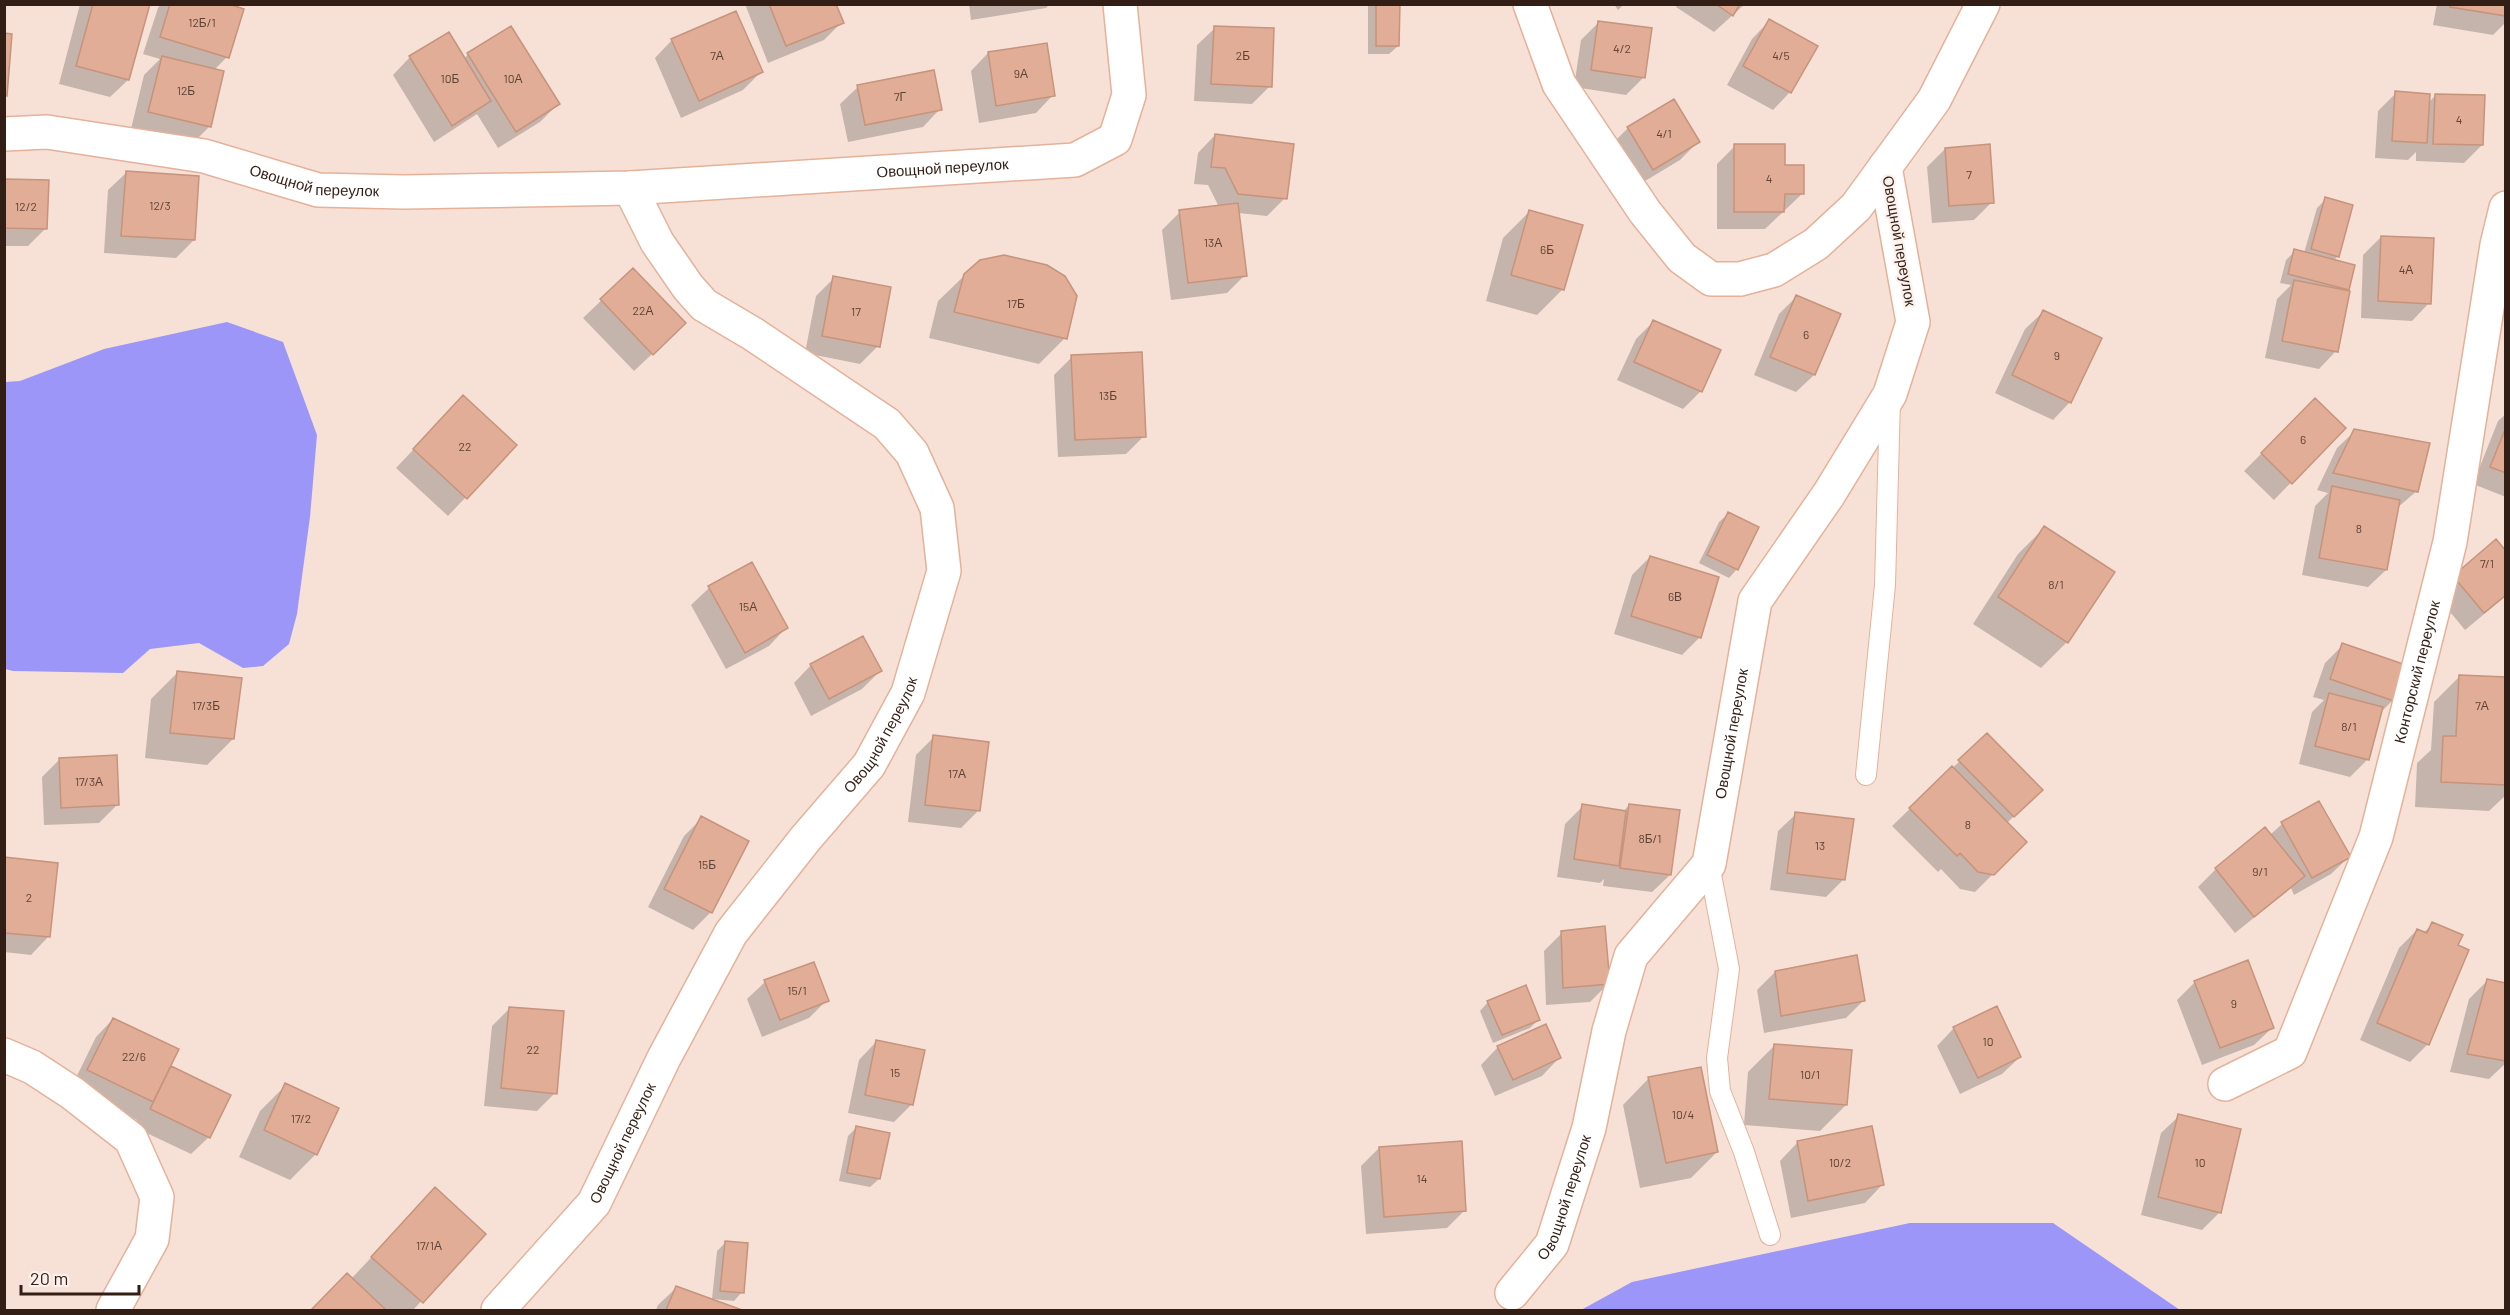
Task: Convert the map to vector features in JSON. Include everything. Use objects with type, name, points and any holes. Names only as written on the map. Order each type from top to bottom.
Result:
[{"type":"street","name":"Овощной переулок","points":[[4,134],[48,132],[204,156],[262,175],[318,189],[404,192],[630,188],[1075,160],[1115,140],[1130,95],[1120,4]]},
{"type":"street","name":"Овощной переулок","points":[[1530,4],[1559,84],[1645,212],[1682,258],[1711,279],[1740,279],[1774,270],[1816,244],[1856,207],[1934,100],[1983,4]]},
{"type":"street","name":"Овощной переулок","points":[[1512,1293],[1552,1244],[1589,1128],[1610,1031],[1631,956],[1709,864],[1755,601],[1829,494],[1890,394],[1914,322],[1885,167]]},
{"type":"street","name":"Овощной переулок","points":[[498,1311],[594,1203],[664,1058],[731,933],[806,838],[869,765],[908,693],[944,571],[937,508],[912,453],[887,424],[753,334],[704,305],[688,287],[657,242],[630,188]]},
{"type":"street","name":"Конторский переулок","points":[[2225,1084],[2290,1052],[2376,837],[2450,542],[2497,245],[2505,208]]},
{"type":"street","points":[[4,1055],[32,1067],[72,1092],[131,1139],[157,1197],[152,1239],[113,1311]]},
{"type":"lane","points":[[1866,775],[1885,585],[1890,394]]},
{"type":"lane","points":[[1709,864],[1729,969],[1717,1058],[1720,1091],[1744,1152],[1770,1235]]},
{"type":"shaded area","points":[[227,322],[283,342],[317,435],[310,517],[297,614],[289,644],[263,666],[243,668],[199,643],[150,649],[123,673],[5,669],[5,382],[20,381],[104,349]]},
{"type":"shaded area","points":[[1910,1223],[2053,1223],[2180,1310],[1581,1310],[1632,1282]]},
{"type":"building","points":[[93,4],[150,4],[129,80],[76,66]]},
{"type":"building","points":[[170,4],[229,4],[244,9],[229,58],[160,37]]},
{"type":"building","points":[[769,4],[836,4],[844,23],[786,46]]},
{"type":"building","points":[[1376,4],[1400,4],[1399,46],[1376,46]]},
{"type":"building","points":[[1716,4],[1740,4],[1733,16]]},
{"type":"building","points":[[2450,4],[2506,4],[2506,16],[2450,7]]},
{"type":"building","points":[[736,11],[763,72],[699,101],[671,39]]},
{"type":"building","points":[[1769,19],[1818,46],[1791,93],[1743,66]]},
{"type":"building","points":[[1598,21],[1652,28],[1645,78],[1591,70]]},
{"type":"building","points":[[511,26],[560,104],[516,132],[467,53]]},
{"type":"building","points":[[1214,26],[1274,28],[1272,87],[1211,84]]},
{"type":"building","points":[[449,32],[491,101],[452,126],[409,56]]},
{"type":"building","points":[[4,33],[12,34],[7,96],[4,96]]},
{"type":"building","points":[[1047,43],[1055,96],[996,106],[988,52]]},
{"type":"building","points":[[162,56],[224,71],[211,127],[148,112]]},
{"type":"building","points":[[934,70],[942,110],[865,125],[857,85]]},
{"type":"building","points":[[2395,91],[2430,94],[2427,143],[2392,141]]},
{"type":"building","points":[[2435,94],[2485,95],[2483,145],[2433,144]]},
{"type":"building","points":[[1674,99],[1700,142],[1653,170],[1627,127]]},
{"type":"building","points":[[1215,134],[1294,144],[1287,199],[1238,194],[1225,168],[1211,167]]},
{"type":"building","points":[[1734,144],[1785,144],[1785,165],[1804,165],[1804,194],[1785,194],[1784,212],[1734,212]]},
{"type":"building","points":[[1990,144],[1994,203],[1949,206],[1945,148]]},
{"type":"building","points":[[126,171],[199,176],[195,240],[121,236]]},
{"type":"building","points":[[5,179],[49,180],[47,229],[4,228]]},
{"type":"building","points":[[2325,197],[2353,205],[2339,257],[2311,249]]},
{"type":"building","points":[[1238,203],[1247,276],[1188,283],[1179,210]]},
{"type":"building","points":[[1529,210],[1583,225],[1564,290],[1511,275]]},
{"type":"building","points":[[2381,236],[2434,238],[2431,304],[2378,301]]},
{"type":"building","points":[[2294,249],[2355,265],[2349,290],[2288,274]]},
{"type":"building","points":[[1004,255],[1047,265],[1065,276],[1077,296],[1067,339],[954,312],[964,274],[980,260]]},
{"type":"building","points":[[633,268],[686,323],[653,355],[600,299]]},
{"type":"building","points":[[833,276],[891,287],[880,347],[822,336]]},
{"type":"building","points":[[2294,280],[2350,291],[2338,352],[2282,341]]},
{"type":"building","points":[[1796,295],[1841,314],[1815,375],[1770,357]]},
{"type":"building","points":[[2043,310],[2102,338],[2071,403],[2012,375]]},
{"type":"building","points":[[1653,320],[1721,350],[1702,392],[1634,362]]},
{"type":"building","points":[[1142,352],[1146,437],[1075,440],[1071,355]]},
{"type":"building","points":[[463,395],[517,445],[467,499],[413,449]]},
{"type":"building","points":[[2315,398],[2346,428],[2292,484],[2261,453]]},
{"type":"building","points":[[2506,427],[2506,473],[2490,467]]},
{"type":"building","points":[[2354,429],[2430,443],[2418,492],[2333,473]]},
{"type":"building","points":[[2332,486],[2400,500],[2387,570],[2319,558]]},
{"type":"building","points":[[1728,512],[1759,527],[1738,570],[1707,555]]},
{"type":"building","points":[[2044,526],[2115,572],[2068,643],[1998,597]]},
{"type":"building","points":[[2496,539],[2506,551],[2506,595],[2484,613],[2453,576]]},
{"type":"building","points":[[1650,556],[1719,577],[1701,638],[1631,616]]},
{"type":"building","points":[[752,562],[788,628],[745,653],[708,586]]},
{"type":"building","points":[[863,636],[882,671],[829,699],[810,664]]},
{"type":"building","points":[[2342,643],[2406,665],[2394,701],[2330,679]]},
{"type":"building","points":[[177,671],[242,678],[234,739],[170,733]]},
{"type":"building","points":[[2459,675],[2506,677],[2506,785],[2441,782],[2443,736],[2456,736]]},
{"type":"building","points":[[2329,693],[2383,707],[2369,760],[2315,746]]},
{"type":"building","points":[[1987,733],[2043,790],[2014,817],[1958,760]]},
{"type":"building","points":[[933,735],[989,742],[980,811],[925,805]]},
{"type":"building","points":[[117,755],[119,805],[61,808],[59,758]]},
{"type":"building","points":[[1952,766],[2027,842],[1994,875],[1978,872],[1960,853],[1957,856],[1909,808]]},
{"type":"building","points":[[2319,801],[2351,857],[2312,878],[2281,822]]},
{"type":"building","points":[[1582,804],[1626,811],[1619,866],[1574,859]]},
{"type":"building","points":[[1629,804],[1680,810],[1671,875],[1620,868]]},
{"type":"building","points":[[1795,812],[1854,819],[1845,880],[1787,873]]},
{"type":"building","points":[[701,816],[749,841],[712,913],[664,889]]},
{"type":"building","points":[[2265,827],[2305,876],[2254,917],[2215,868]]},
{"type":"building","points":[[4,857],[58,863],[50,937],[4,933]]},
{"type":"building","points":[[2432,922],[2463,935],[2458,945],[2469,950],[2429,1045],[2377,1023],[2417,929],[2427,933]]},
{"type":"building","points":[[1605,926],[1610,984],[1563,988],[1561,931]]},
{"type":"building","points":[[1857,955],[1865,1001],[1781,1016],[1775,971]]},
{"type":"building","points":[[2248,960],[2274,1028],[2220,1048],[2194,981]]},
{"type":"building","points":[[814,962],[829,1001],[780,1020],[764,980]]},
{"type":"building","points":[[2487,979],[2506,983],[2506,1061],[2467,1054]]},
{"type":"building","points":[[1526,985],[1540,1020],[1502,1035],[1487,1001]]},
{"type":"building","points":[[1997,1006],[2021,1057],[1978,1078],[1953,1027]]},
{"type":"building","points":[[509,1007],[564,1011],[557,1094],[501,1088]]},
{"type":"building","points":[[113,1018],[179,1049],[153,1102],[87,1070]]},
{"type":"building","points":[[1546,1024],[1561,1058],[1513,1080],[1497,1046]]},
{"type":"building","points":[[876,1040],[925,1050],[913,1105],[865,1095]]},
{"type":"building","points":[[1774,1044],[1852,1050],[1847,1105],[1769,1099]]},
{"type":"building","points":[[171,1066],[231,1095],[210,1138],[150,1109]]},
{"type":"building","points":[[1701,1067],[1718,1152],[1666,1163],[1648,1077]]},
{"type":"building","points":[[285,1083],[339,1108],[317,1155],[264,1130]]},
{"type":"building","points":[[2178,1114],[2241,1129],[2221,1213],[2158,1197]]},
{"type":"building","points":[[856,1126],[890,1133],[880,1179],[847,1173]]},
{"type":"building","points":[[1872,1126],[1884,1185],[1808,1201],[1797,1141]]},
{"type":"building","points":[[1462,1141],[1466,1211],[1384,1217],[1379,1147]]},
{"type":"building","points":[[435,1187],[486,1234],[423,1303],[371,1257]]},
{"type":"building","points":[[725,1241],[748,1243],[744,1293],[720,1291]]},
{"type":"building","points":[[347,1273],[386,1310],[311,1310]]},
{"type":"building","points":[[676,1286],[742,1310],[666,1310]]}]
